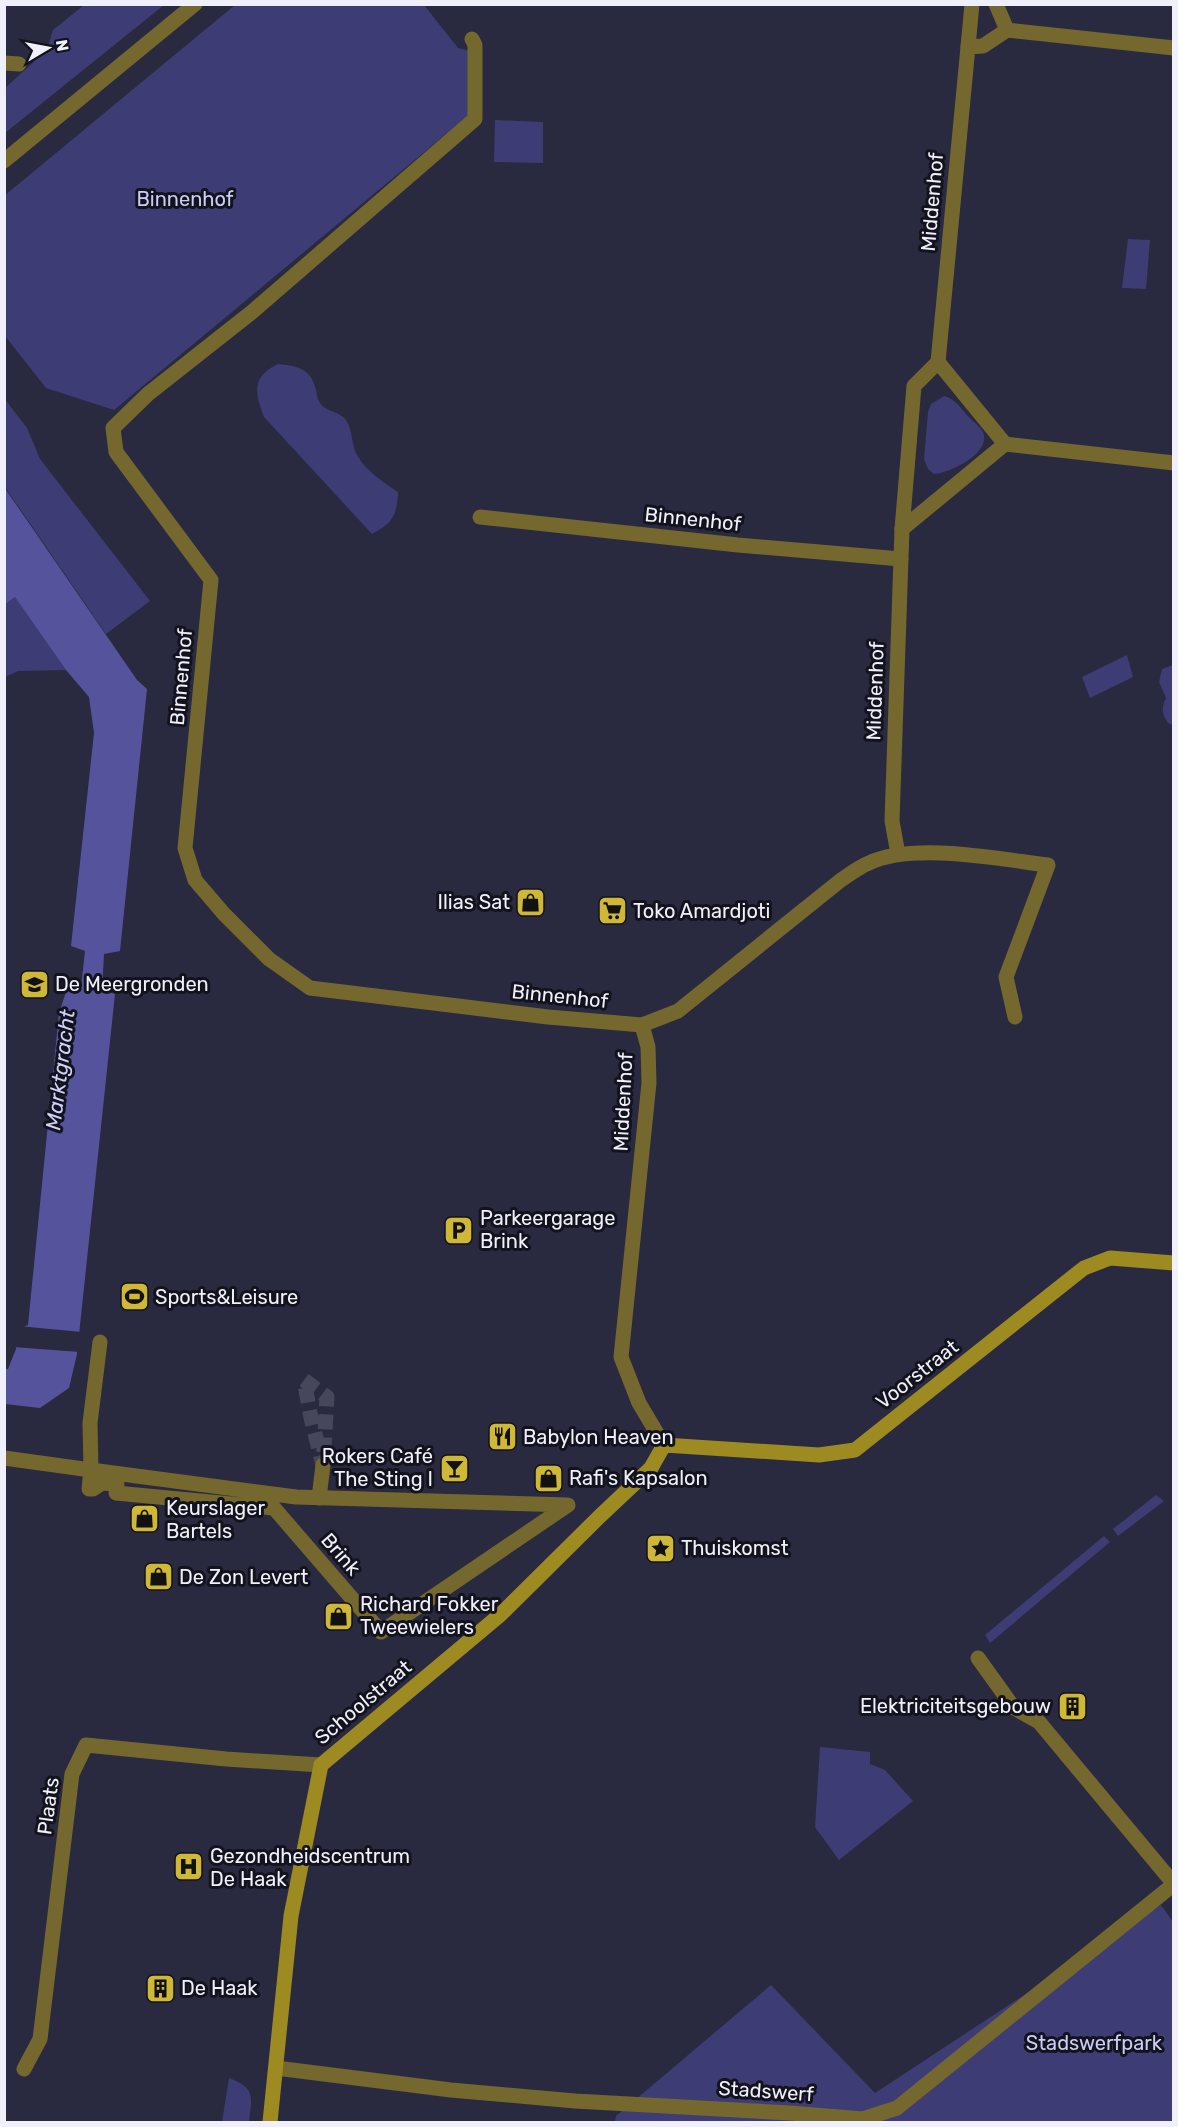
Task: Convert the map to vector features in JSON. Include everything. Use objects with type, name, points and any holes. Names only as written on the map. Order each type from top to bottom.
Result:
[{"type":"street","points":[[4,161],[195,4]]},
{"type":"street","name":"Middenhof","points":[[898,854],[892,821],[902,529],[914,386],[938,362],[972,4]]},
{"type":"street","points":[[996,4],[1007,30]]},
{"type":"street","points":[[968,47],[983,46],[1007,30],[1173,48]]},
{"type":"street","name":"Binnenhof","points":[[472,39],[475,45],[475,118],[252,312],[148,394],[113,428],[116,452],[211,580],[185,848],[195,880],[224,914],[269,959],[310,988],[537,1016],[642,1025]]},
{"type":"street","points":[[938,362],[1005,444],[1173,463]]},
{"type":"street","points":[[902,529],[1005,444]]},
{"type":"street","name":"Binnenhof","points":[[480,517],[901,560]]},
{"type":"street","name":"Middenhof","points":[[664,1445],[639,1403],[621,1357],[649,1083],[648,1047],[642,1025],[678,1011],[841,880],[869,862],[898,854],[933,852],[1048,865],[1006,977],[1015,1017]]},
{"type":"street","name":"Voorstraat","points":[[664,1445],[819,1455],[855,1450],[1084,1268],[1110,1258],[1173,1263]]},
{"type":"street","points":[[4,1458],[91,1470],[90,1423],[100,1342]]},
{"type":"street","name":"Schoolstraat","points":[[270,2122],[291,1916],[321,1765],[500,1615],[599,1516],[651,1468],[664,1445]]},
{"type":"street","points":[[319,1498],[323,1465]]},
{"type":"street","name":"Brink","points":[[91,1470],[296,1497],[319,1498],[568,1505],[381,1632],[274,1508],[116,1493],[117,1484],[102,1483],[93,1490],[89,1489],[91,1470]]},
{"type":"street","name":"Stadswerf","points":[[276,2068],[452,2090],[575,2101],[790,2113],[863,2120],[897,2108],[1173,1884],[1039,1722],[1014,1708],[978,1658]]},
{"type":"street","name":"Plaats","points":[[24,2070],[40,2039],[72,1774],[86,1745],[226,1759],[321,1765]]},
{"type":"green space","points":[[84,5],[164,5],[5,133],[5,88],[47,50],[53,30]]},
{"type":"green space","name":"Binnenhof","points":[[235,5],[424,5],[458,48],[471,51],[470,114],[114,410],[46,388],[5,336],[4,196]]},
{"type":"green space","points":[[495,120],[543,122],[543,163],[494,162]]},
{"type":"green space","points":[[1128,239],[1150,240],[1146,289],[1122,288]]},
{"type":"green space","points":[[278,364],[297,367],[311,377],[320,403],[346,420],[355,451],[361,461],[375,476],[398,492],[392,518],[379,530],[372,534],[264,417],[257,393],[259,380],[263,374]]},
{"type":"green space","points":[[944,396],[957,403],[980,428],[984,440],[976,454],[968,460],[950,470],[934,474],[928,469],[924,459],[928,412],[931,404]]},
{"type":"green space","points":[[4,398],[27,428],[40,459],[150,601],[106,634],[5,487]]},
{"type":"green space","points":[[15,596],[66,670],[18,671],[5,677],[4,604]]},
{"type":"green space","points":[[1127,655],[1133,677],[1090,698],[1082,677]]},
{"type":"green space","points":[[1173,665],[1173,725],[1168,723],[1163,714],[1166,698],[1159,682],[1162,669]]},
{"type":"green space","points":[[1156,1495],[1164,1501],[1118,1536],[1113,1529]]},
{"type":"green space","points":[[1104,1536],[1110,1542],[990,1643],[985,1635]]},
{"type":"green space","points":[[820,1747],[870,1752],[870,1764],[885,1770],[913,1801],[839,1860],[815,1827]]},
{"type":"green space","name":"Stadswerfpark","points":[[1161,1905],[1173,1922],[1173,2122],[615,2122],[616,2116],[771,1985],[875,2093]]},
{"type":"green space","points":[[229,2078],[248,2090],[251,2100],[249,2122],[222,2122]]},
{"type":"water","name":"Marktgracht","points":[[4,487],[137,680],[147,689],[120,951],[104,954],[102,990],[115,994],[77,1354],[69,1388],[40,1408],[5,1404],[5,1369],[8,1369],[16,1349],[17,1330],[28,1325],[59,1013],[67,989],[81,987],[85,951],[71,946],[94,733],[89,697],[66,670],[15,597],[5,604]]},
{"type":"pier","points":[[18,1326],[82,1332],[80,1352],[13,1347],[15,1329]]},
{"type":"tunnel","points":[[304,1380],[327,1397],[323,1465],[311,1418],[304,1380]]},
{"type":"place","name":"Ilias Sat","points":[[531,902]]},
{"type":"place","name":"Toko Amardjoti","points":[[612,911]]},
{"type":"place","name":"De Meergronden","points":[[34,984]]},
{"type":"place","name":"Parkeergarage Brink","points":[[459,1230]]},
{"type":"place","name":"Sports&Leisure","points":[[134,1297]]},
{"type":"place","name":"Babylon Heaven","points":[[502,1437]]},
{"type":"place","name":"Rokers Café The Sting I","points":[[454,1468]]},
{"type":"place","name":"Rafi's Kapsalon","points":[[548,1478]]},
{"type":"place","name":"Keurslager Bartels","points":[[145,1519]]},
{"type":"place","name":"Thuiskomst","points":[[660,1548]]},
{"type":"place","name":"De Zon Levert","points":[[158,1577]]},
{"type":"place","name":"Richard Fokker Tweewielers","points":[[339,1616]]},
{"type":"place","name":"Elektriciteitsgebouw","points":[[1072,1706]]},
{"type":"place","name":"Gezondheidscentrum De Haak","points":[[189,1867]]},
{"type":"place","name":"De Haak","points":[[160,1988]]}]
